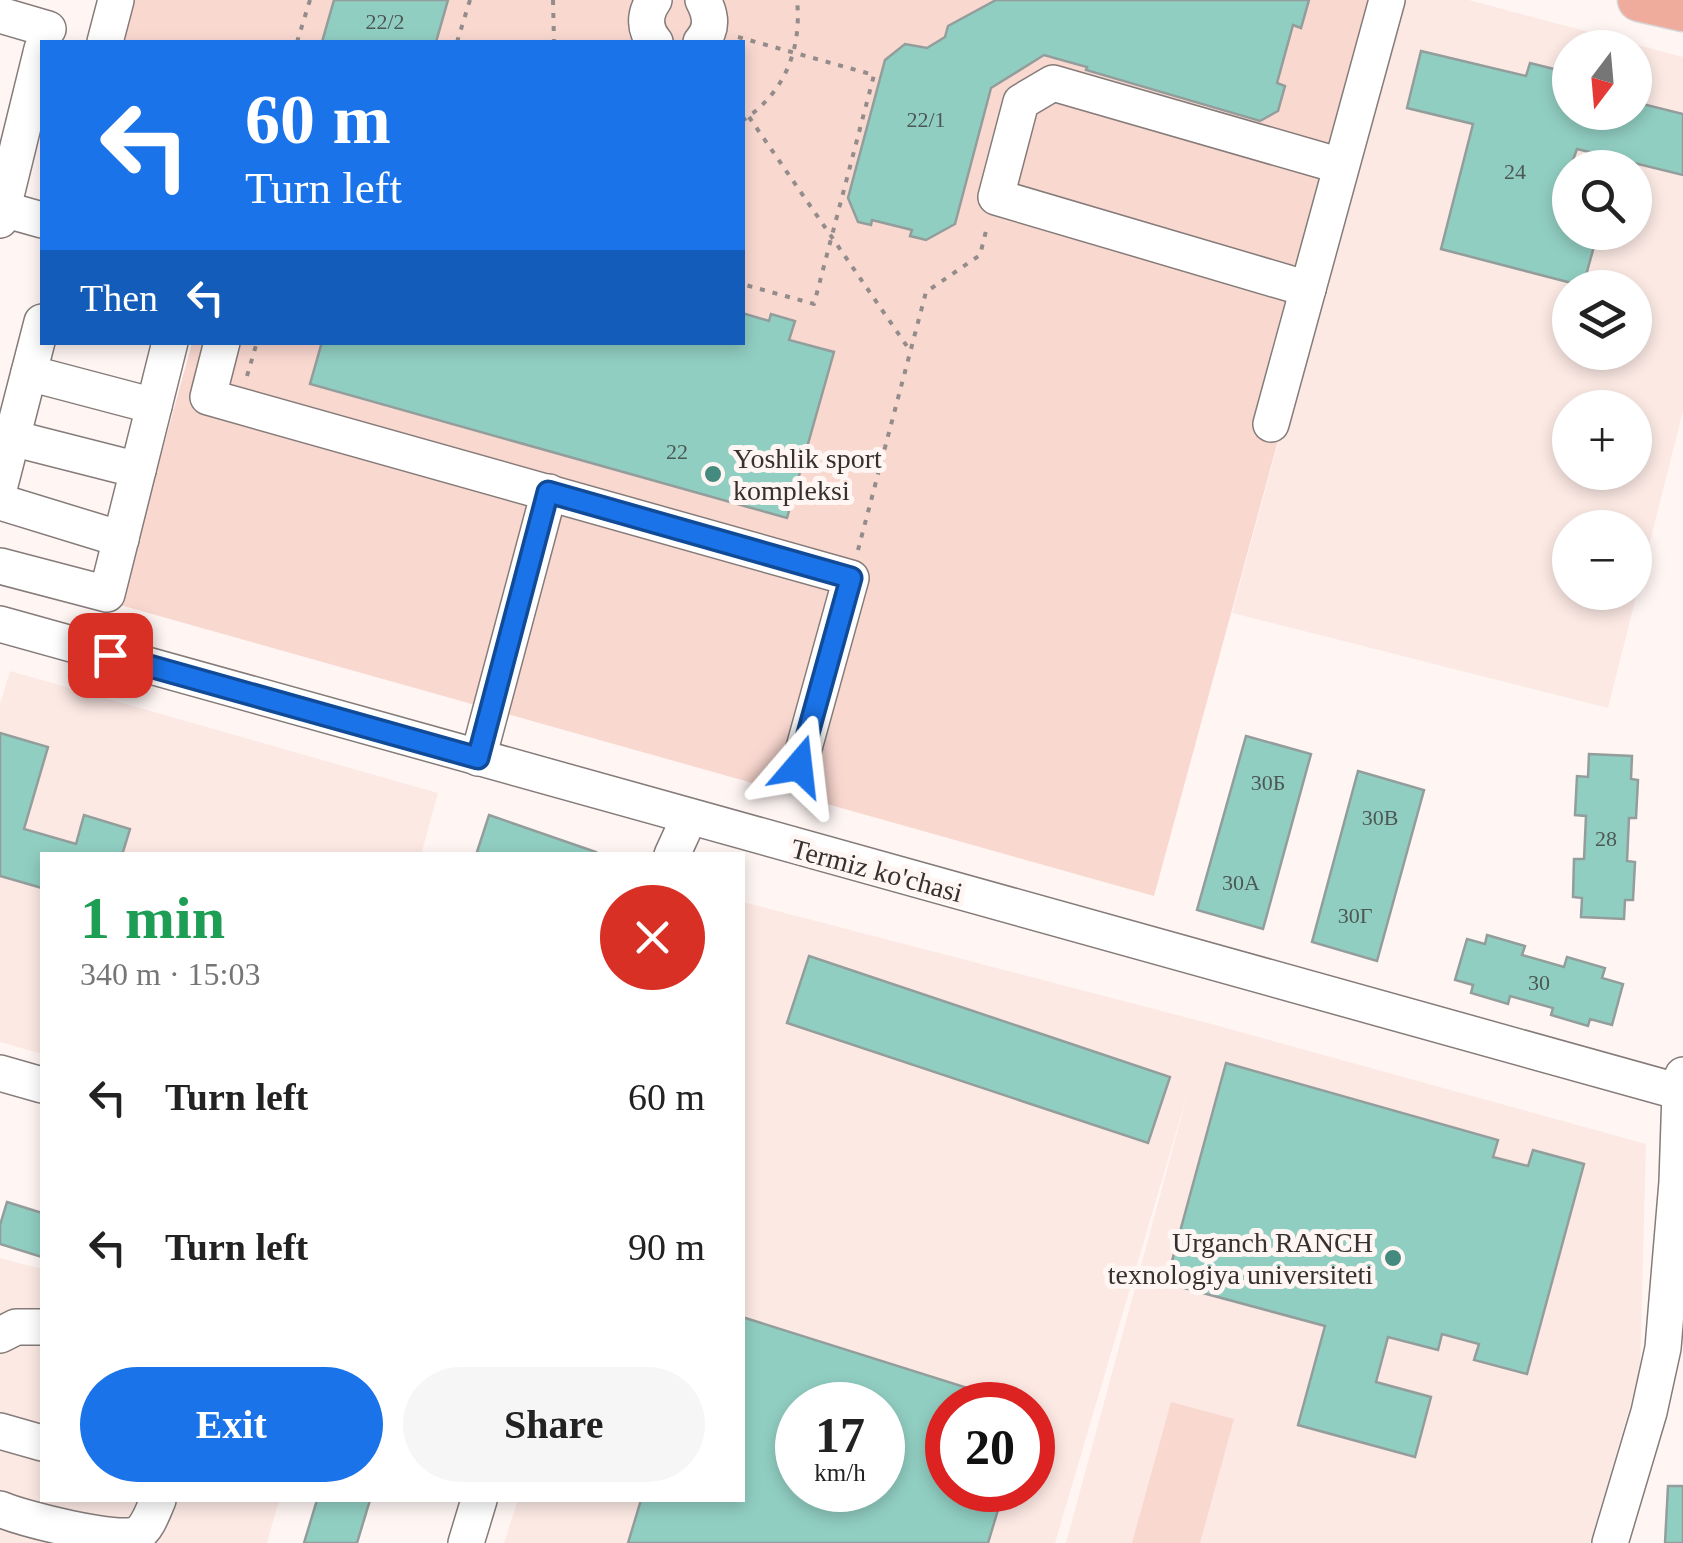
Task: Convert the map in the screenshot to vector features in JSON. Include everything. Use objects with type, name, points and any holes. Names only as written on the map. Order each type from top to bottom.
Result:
[{"type":"main road","points":[[1639,0],[1683,10]]},
{"type":"street","points":[[106,40],[116,0]]},
{"type":"street","points":[[654,0],[646,17],[654,40]]},
{"type":"street","points":[[1271,424],[1386,0]]},
{"type":"street","points":[[0,15],[48,30]]},
{"type":"street","points":[[40,62],[2,214],[40,220]]},
{"type":"street","points":[[1308,289],[996,197],[1021,102],[1053,83],[1340,166]]},
{"type":"street","points":[[0,485],[40,330]]},
{"type":"street","points":[[0,566],[107,594],[169,345]]},
{"type":"street","points":[[221,345],[208,397],[851,578],[799,766]]},
{"type":"street","points":[[29,372],[154,406]]},
{"type":"street","points":[[12,438],[138,470]]},
{"type":"street","points":[[478,758],[548,492]]},
{"type":"street","points":[[0,502],[121,539]]},
{"type":"street","name":"Termiz ko'chasi","points":[[0,624],[689,818],[1682,1084]]},
{"type":"street","points":[[673,852],[689,818]]},
{"type":"street","points":[[0,1073],[40,1084]]},
{"type":"street","points":[[1610,1543],[1663,1348],[1682,1084]]},
{"type":"street","points":[[0,1336],[16,1327],[40,1327]]},
{"type":"street","points":[[0,1431],[40,1442]]},
{"type":"street","points":[[0,1509],[26,1520],[127,1539],[143,1532],[157,1502]]},
{"type":"street","points":[[466,1543],[478,1502]]},
{"type":"path","points":[[299,40],[310,0]]},
{"type":"path","points":[[458,40],[470,0]]},
{"type":"path","points":[[553,0],[554,40]]},
{"type":"path","points":[[796,0],[799,23],[785,78],[768,101],[746,119],[910,352]]},
{"type":"path","points":[[704,24],[874,76],[814,304],[745,285]]},
{"type":"path","points":[[851,578],[926,292],[980,255],[996,197]]},
{"type":"path","points":[[239,404],[256,345]]},
{"type":"shaded area","name":"Yoshlik sport kompleksi","points":[[98,0],[1398,0],[1154,896],[120,605],[191,345],[745,345],[745,40],[87,40]]},
{"type":"shaded area","points":[[1398,0],[1469,0],[1582,30],[1552,30],[1552,130],[1652,130],[1652,49],[1683,57],[1683,411],[1652,534],[1652,510],[1552,510],[1552,610],[1633,610],[1608,708],[1232,613]]},
{"type":"shaded area","points":[[10,671],[438,793],[422,852],[40,852],[40,1053],[0,1042],[0,704]]},
{"type":"shaded area","points":[[745,903],[1208,1023],[1646,1144],[1640,1372],[1590,1543],[1066,1543],[1188,1092],[1055,1543],[504,1543],[517,1502],[745,1502]]},
{"type":"shaded area","points":[[0,1258],[40,1268],[40,1502],[278,1502],[267,1543],[0,1543]]},
{"type":"shaded area","points":[[1171,1402],[1234,1419],[1200,1543],[1132,1543]]},
{"type":"building","points":[[334,0],[448,0],[437,40],[323,40]]},
{"type":"building","points":[[996,0],[1309,0],[1301,28],[1293,25],[1277,83],[1285,86],[1278,111],[1260,121],[1044,55],[991,88],[955,224],[926,240],[910,236],[912,230],[872,220],[871,225],[858,222],[848,198],[885,60],[905,44],[927,48],[945,37],[948,26]]},
{"type":"building","points":[[1421,51],[1526,76],[1530,63],[1552,68],[1552,130],[1652,130],[1652,106],[1683,114],[1683,175],[1652,167],[1652,150],[1552,150],[1552,250],[1593,250],[1587,270],[1552,270],[1552,278],[1441,249],[1473,124],[1407,108]]},
{"type":"building","points":[[745,314],[769,321],[771,314],[795,321],[789,340],[834,352],[787,518],[310,384],[321,345],[745,345]]},
{"type":"building","points":[[0,733],[48,747],[24,829],[76,844],[84,815],[130,829],[123,852],[40,852],[40,887],[0,876]]},
{"type":"building","points":[[1246,736],[1311,754],[1263,929],[1197,910]]},
{"type":"building","points":[[1589,754],[1632,756],[1631,779],[1638,780],[1636,818],[1629,818],[1627,861],[1635,862],[1633,900],[1625,900],[1624,919],[1581,917],[1582,898],[1573,897],[1574,859],[1584,859],[1586,816],[1575,815],[1577,776],[1588,777]]},
{"type":"building","points":[[1358,771],[1424,790],[1377,961],[1312,942]]},
{"type":"building","points":[[489,815],[596,852],[477,852]]},
{"type":"building","points":[[1487,935],[1525,946],[1522,955],[1564,967],[1567,957],[1605,968],[1602,978],[1623,984],[1612,1025],[1590,1019],[1588,1026],[1551,1015],[1553,1008],[1510,996],[1508,1004],[1471,993],[1473,985],[1455,980],[1467,939],[1485,944]]},
{"type":"building","points":[[809,956],[1170,1077],[1148,1143],[787,1023]]},
{"type":"building","points":[[1226,1063],[1498,1140],[1493,1157],[1528,1166],[1533,1150],[1584,1164],[1527,1374],[1474,1360],[1479,1344],[1442,1334],[1438,1350],[1388,1337],[1376,1382],[1431,1397],[1415,1457],[1298,1425],[1325,1326],[1166,1283]]},
{"type":"building","points":[[7,1202],[40,1212],[40,1256],[0,1244],[0,1225]]},
{"type":"building","points":[[745,1318],[949,1382],[925,1382],[925,1512],[997,1512],[988,1543],[628,1543],[640,1502],[745,1502]]},
{"type":"building","points":[[1668,1486],[1683,1486],[1683,1543],[1665,1543]]},
{"type":"building","points":[[316,1502],[369,1502],[357,1543],[304,1543]]},
{"type":"place","name":"Yoshlik sport kompleksi","points":[[713,474]]},
{"type":"place","name":"Urganch RANCH texnologiya universiteti","points":[[1393,1258]]},
{"type":"route","points":[[110,655],[478,758],[548,492],[851,578],[799,766]]}]
